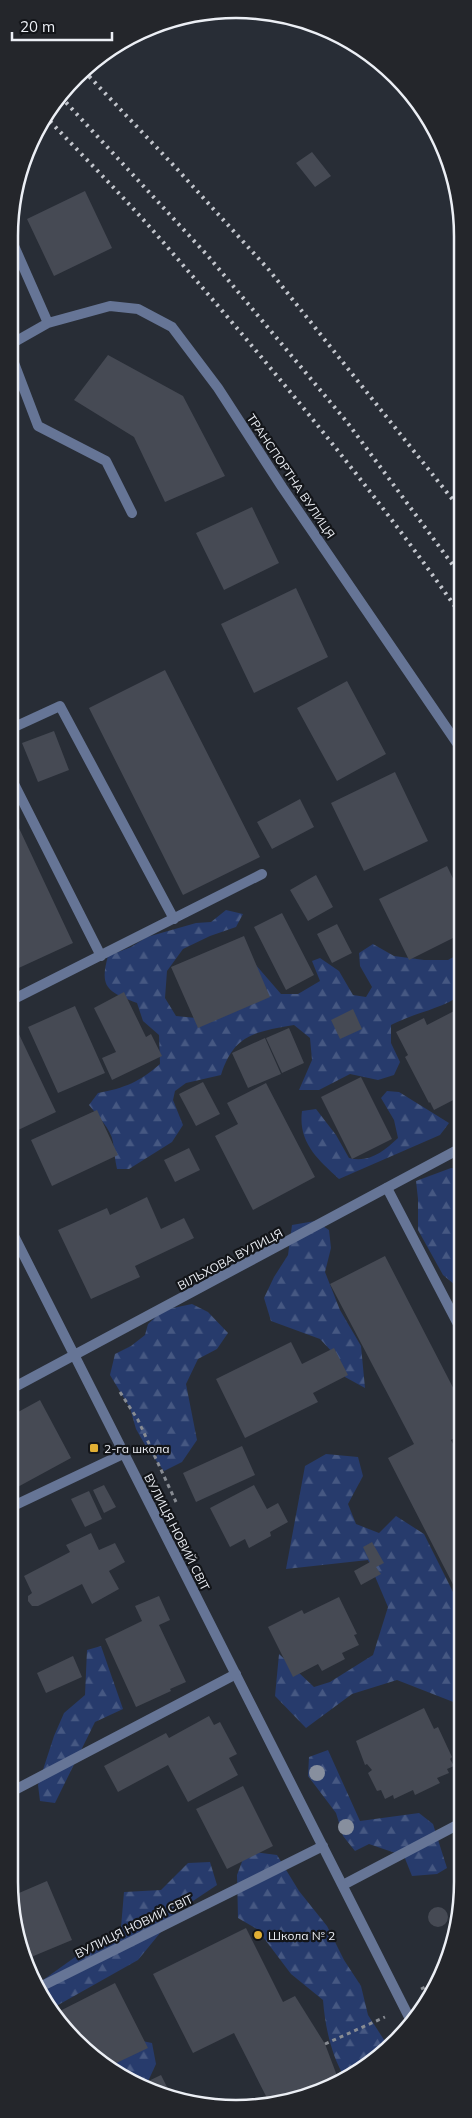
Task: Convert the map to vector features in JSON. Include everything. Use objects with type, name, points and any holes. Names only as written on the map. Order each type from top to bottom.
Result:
[{"type":"street","points":[[18,255],[48,324]]},
{"type":"street","name":"ТРАНСПОРТНА ВУЛИЦЯ","points":[[18,340],[48,324],[110,306],[138,309],[172,327],[218,388],[454,739]]},
{"type":"street","points":[[18,375],[38,426],[106,461],[132,513]]},
{"type":"street","points":[[18,725],[60,706],[174,919]]},
{"type":"street","points":[[18,792],[101,956]]},
{"type":"street","points":[[18,997],[262,874]]},
{"type":"street","name":"ВІЛЬХОВА ВУЛИЦЯ","points":[[18,1385],[454,1152]]},
{"type":"street","points":[[387,1188],[454,1317]]},
{"type":"street","name":"ВУЛИЦЯ НОВИЙ СВІТ","points":[[18,1244],[408,2016]]},
{"type":"street","points":[[18,1504],[123,1454]]},
{"type":"street","points":[[18,1788],[236,1674]]},
{"type":"street","points":[[343,1885],[454,1827]]},
{"type":"street","name":"ВУЛИЦЯ НОВИЙ СВІТ","points":[[44,1985],[323,1846]]},
{"type":"path","points":[[419,1990],[428,1986]]},
{"type":"path","points":[[325,2044],[390,2015]]},
{"type":"green space","points":[[226,910],[243,914],[236,927],[210,936],[183,949],[167,971],[165,998],[176,1016],[196,1018],[255,964],[281,994],[298,994],[320,981],[312,961],[320,958],[339,971],[353,995],[366,997],[372,987],[360,966],[359,953],[373,944],[394,956],[424,960],[448,960],[454,957],[454,999],[391,1025],[391,1043],[400,1062],[394,1075],[378,1080],[350,1074],[319,1090],[299,1090],[312,1060],[310,1038],[294,1025],[268,1030],[248,1037],[232,1051],[221,1075],[186,1083],[175,1091],[173,1100],[183,1125],[172,1142],[129,1169],[117,1169],[110,1132],[89,1105],[98,1093],[131,1083],[160,1064],[159,1035],[143,1021],[137,1003],[119,996],[108,987],[105,967],[108,956],[131,947],[147,937],[196,923],[211,922]]},
{"type":"green space","points":[[387,1091],[399,1092],[449,1123],[440,1135],[339,1179],[323,1164],[306,1141],[303,1132],[302,1111],[316,1109],[336,1135],[349,1158],[364,1159],[376,1155],[398,1138],[394,1120],[381,1098]]},
{"type":"green space","points":[[454,1168],[454,1284],[443,1275],[418,1230],[416,1181]]},
{"type":"green space","points":[[315,1221],[329,1230],[331,1248],[325,1272],[340,1310],[361,1346],[365,1388],[345,1377],[335,1355],[320,1339],[271,1321],[264,1298],[274,1277],[288,1255],[292,1225]]},
{"type":"green space","points":[[192,1304],[208,1312],[228,1333],[217,1349],[198,1359],[186,1384],[197,1440],[182,1462],[164,1471],[148,1450],[136,1429],[130,1408],[110,1375],[115,1354],[131,1346],[145,1335],[148,1324],[163,1310]]},
{"type":"green space","points":[[326,1454],[358,1457],[363,1476],[348,1504],[356,1524],[379,1533],[396,1516],[424,1534],[454,1594],[454,1702],[397,1680],[352,1694],[306,1728],[275,1696],[279,1654],[314,1687],[330,1682],[373,1655],[388,1607],[368,1560],[286,1569],[305,1466]]},
{"type":"green space","points":[[101,1646],[123,1709],[95,1722],[55,1803],[40,1801],[38,1785],[54,1736],[64,1713],[85,1695],[87,1650]]},
{"type":"green space","points":[[328,1750],[360,1821],[419,1813],[433,1824],[447,1868],[437,1874],[412,1876],[404,1856],[369,1844],[355,1851],[343,1836],[336,1813],[308,1776],[309,1757]]},
{"type":"green space","points":[[246,1851],[277,1855],[299,1891],[327,1926],[344,1960],[361,1986],[368,2015],[385,2042],[357,2064],[342,2073],[330,2040],[323,2000],[291,1974],[257,1929],[238,1918],[237,1875]]},
{"type":"green space","points":[[210,1862],[217,1885],[178,1911],[138,1960],[56,2006],[41,1981],[78,1955],[120,1939],[124,1892],[161,1890],[188,1863]]},
{"type":"green space","points":[[118,2036],[152,2043],[156,2064],[148,2082],[115,2064],[93,2047]]},
{"type":"building","points":[[312,152],[331,176],[315,187],[296,163]]},
{"type":"building","points":[[85,191],[112,248],[54,276],[27,219]]},
{"type":"building","points":[[108,355],[183,396],[225,476],[165,502],[134,437],[74,400]]},
{"type":"building","points":[[252,507],[279,563],[224,590],[196,533]]},
{"type":"building","points":[[296,588],[328,657],[254,693],[221,624]]},
{"type":"building","points":[[165,670],[260,857],[183,895],[89,708]]},
{"type":"building","points":[[347,681],[386,754],[337,781],[297,708]]},
{"type":"building","points":[[54,731],[69,770],[38,782],[22,743]]},
{"type":"building","points":[[395,772],[428,841],[364,871],[331,803]]},
{"type":"building","points":[[300,799],[314,827],[272,849],[257,822]]},
{"type":"building","points":[[18,826],[73,943],[18,968]]},
{"type":"building","points":[[447,866],[454,880],[454,938],[409,960],[379,899]]},
{"type":"building","points":[[316,875],[333,907],[308,921],[290,890]]},
{"type":"building","points":[[282,913],[314,975],[286,990],[254,927]]},
{"type":"building","points":[[337,924],[352,953],[332,963],[317,934]]},
{"type":"building","points":[[244,936],[270,997],[198,1028],[171,967]]},
{"type":"building","points":[[124,992],[146,1037],[151,1034],[162,1056],[112,1080],[102,1058],[116,1052],[94,1008]]},
{"type":"building","points":[[75,1006],[105,1073],[58,1093],[28,1027]]},
{"type":"building","points":[[353,1009],[362,1029],[340,1039],[331,1020]]},
{"type":"building","points":[[454,1011],[454,1100],[434,1110],[405,1057],[408,1055],[396,1032],[424,1018],[427,1025]]},
{"type":"building","points":[[289,1028],[304,1063],[282,1073],[266,1038]]},
{"type":"building","points":[[18,1032],[56,1112],[18,1130]]},
{"type":"building","points":[[265,1038],[281,1074],[248,1088],[232,1053]]},
{"type":"building","points":[[361,1077],[392,1139],[352,1159],[321,1097]]},
{"type":"building","points":[[203,1082],[220,1114],[196,1126],[179,1094]]},
{"type":"building","points":[[266,1083],[315,1177],[253,1210],[215,1136],[238,1124],[227,1103]]},
{"type":"building","points":[[97,1110],[118,1155],[52,1186],[31,1140]]},
{"type":"building","points":[[189,1148],[200,1170],[175,1182],[164,1160]]},
{"type":"building","points":[[147,1197],[161,1229],[184,1218],[194,1238],[135,1266],[140,1277],[91,1299],[58,1230],[107,1208],[110,1215]]},
{"type":"building","points":[[385,1256],[454,1389],[454,1438],[451,1440],[454,1446],[454,1586],[388,1458],[414,1444],[330,1284]]},
{"type":"building","points":[[291,1342],[302,1364],[334,1348],[348,1375],[313,1393],[318,1402],[245,1438],[216,1379]]},
{"type":"building","points":[[40,1400],[71,1458],[18,1487],[18,1412]]},
{"type":"building","points":[[242,1446],[255,1475],[196,1502],[183,1473]]},
{"type":"building","points":[[104,1485],[116,1507],[104,1513],[93,1490]]},
{"type":"building","points":[[254,1485],[267,1509],[278,1503],[288,1522],[270,1532],[271,1536],[249,1548],[245,1539],[230,1547],[210,1508]]},
{"type":"building","points":[[89,1491],[102,1519],[85,1527],[71,1499]]},
{"type":"building","points":[[91,1533],[99,1550],[115,1543],[125,1562],[109,1571],[119,1589],[92,1604],[82,1584],[38,1606],[32,1606],[28,1601],[28,1596],[32,1593],[24,1576],[70,1552],[66,1545]]},
{"type":"building","points":[[372,1542],[384,1563],[376,1567],[381,1574],[361,1585],[354,1571],[370,1562],[363,1547]]},
{"type":"building","points":[[159,1596],[170,1620],[159,1625],[186,1682],[136,1707],[105,1639],[142,1621],[135,1606]]},
{"type":"building","points":[[339,1597],[357,1634],[354,1635],[359,1645],[342,1653],[345,1659],[322,1671],[318,1664],[293,1677],[268,1627],[302,1610],[304,1614]]},
{"type":"building","points":[[73,1656],[82,1677],[46,1693],[37,1673]]},
{"type":"building","points":[[424,1708],[434,1729],[438,1727],[452,1757],[450,1759],[454,1766],[447,1769],[449,1773],[437,1778],[440,1783],[415,1795],[413,1790],[394,1799],[393,1795],[385,1799],[381,1790],[377,1791],[368,1773],[372,1770],[367,1764],[365,1765],[356,1741]]},
{"type":"building","points":[[209,1716],[214,1725],[220,1722],[237,1754],[229,1758],[238,1775],[188,1802],[168,1765],[118,1792],[104,1766],[166,1733],[169,1738]]},
{"type":"building","points":[[243,1786],[273,1846],[227,1869],[196,1809]]},
{"type":"building","points":[[47,1881],[72,1940],[31,1957],[19,1911],[18,1893]]},
{"type":"building","points":[[438,1907],[445,1910],[448,1917],[445,1924],[438,1927],[431,1924],[428,1917],[431,1910]]},
{"type":"building","points":[[246,1928],[283,2002],[295,1996],[325,2044],[337,2076],[306,2089],[267,2099],[234,2033],[193,2053],[153,1974]]},
{"type":"building","points":[[115,1983],[148,2048],[115,2064],[81,2037],[60,2011]]},
{"type":"building","points":[[161,2075],[168,2090],[152,2084],[147,2082]]},
{"type":"railway","points":[[88,75],[269,270],[454,501]]},
{"type":"railway","points":[[65,101],[208,256],[347,422],[454,567]]},
{"type":"railway","points":[[50,121],[149,226],[271,368],[388,514],[454,605]]},
{"type":"place","name":"2-га школа","points":[[94,1448]]},
{"type":"place","name":"Школа № 2","points":[[258,1935]]}]
